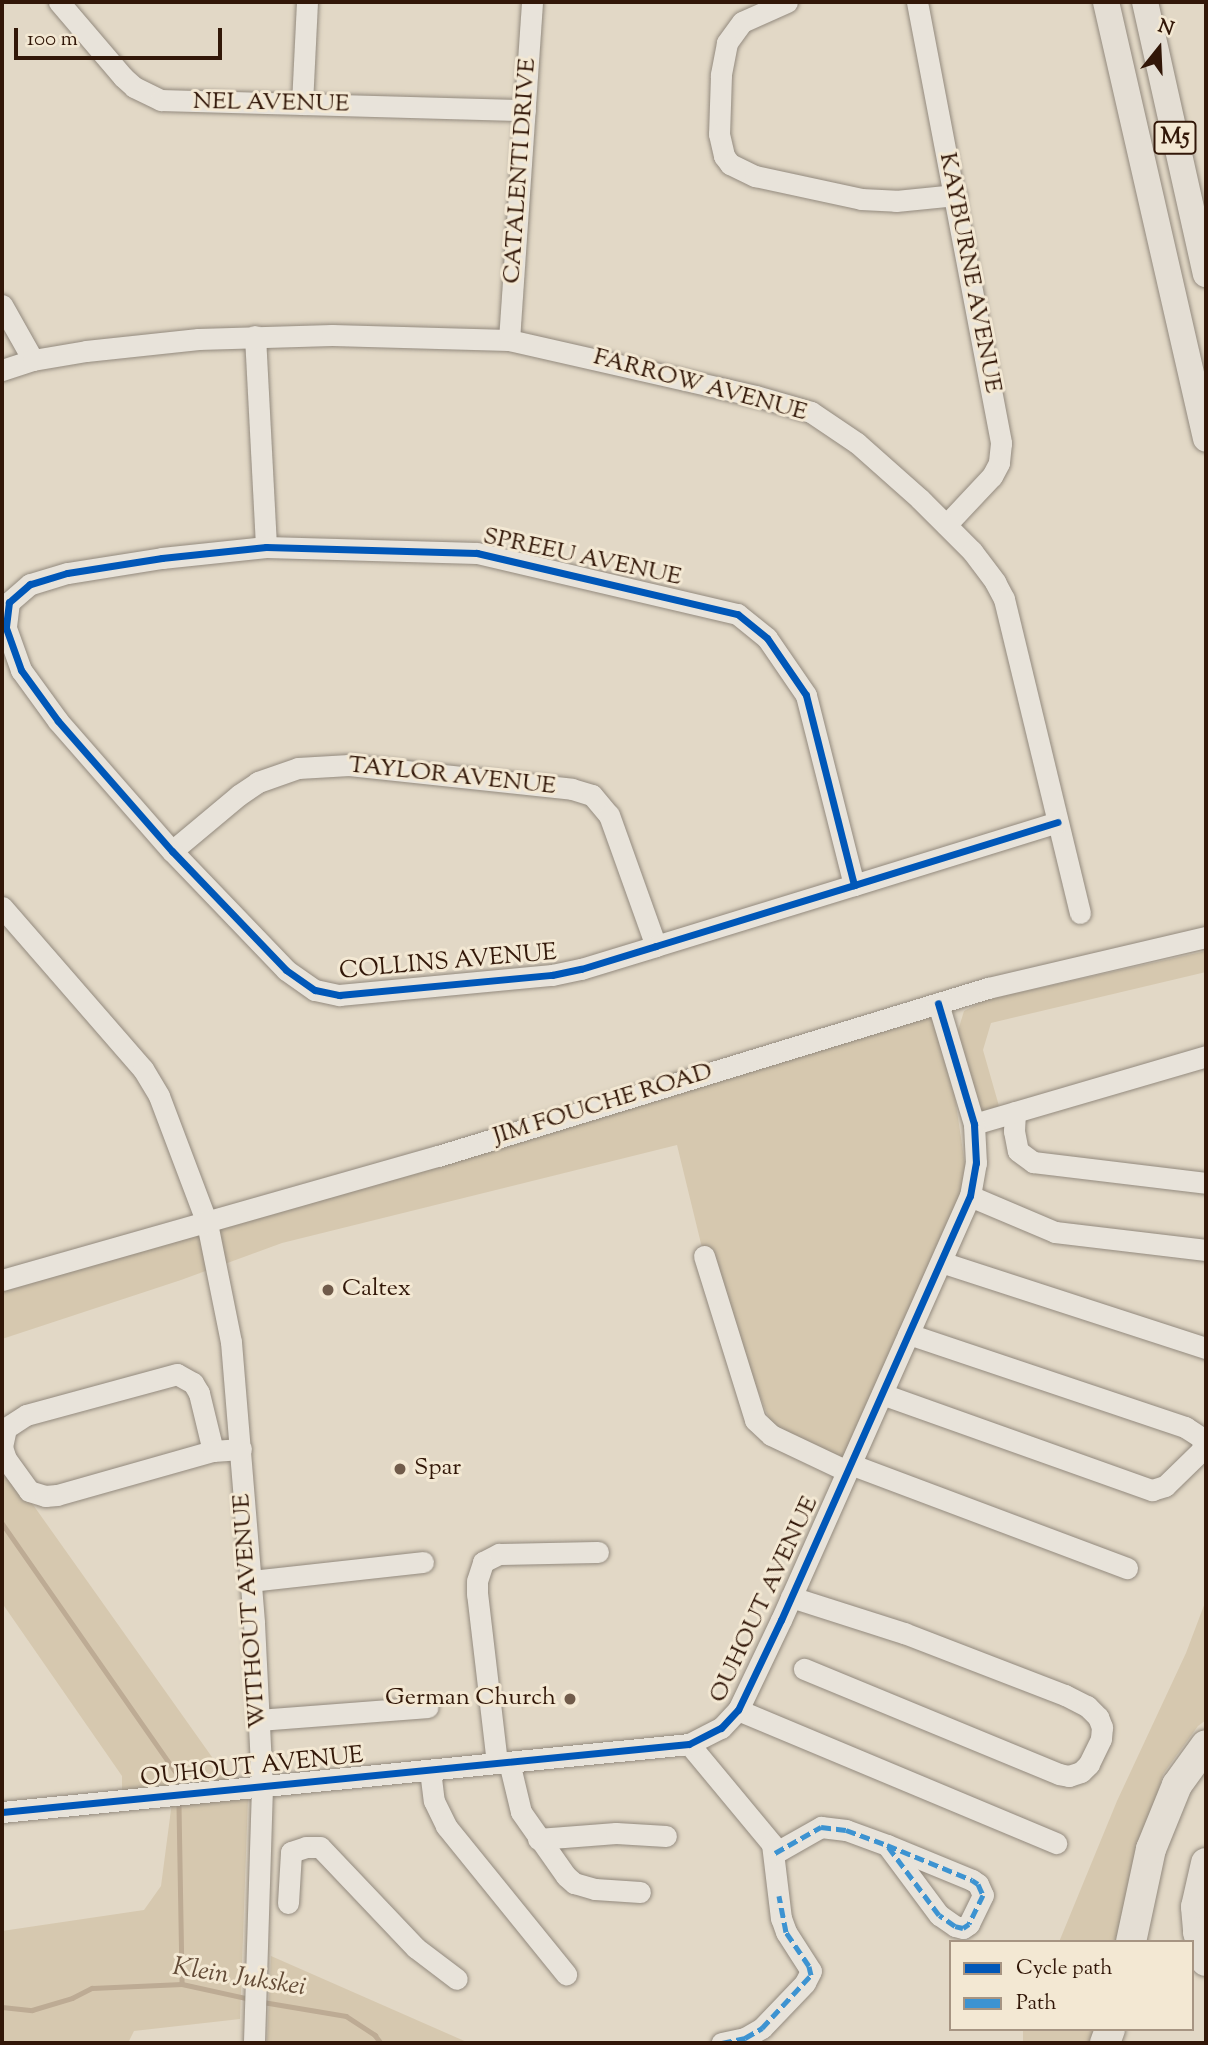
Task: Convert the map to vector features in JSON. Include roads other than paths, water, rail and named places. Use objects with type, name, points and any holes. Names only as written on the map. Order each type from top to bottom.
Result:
[{"type":"highway","points":[[1131,1940],[1141,1885],[1155,1838],[1177,1785],[1206,1745]]},
{"type":"highway","points":[[1206,1863],[1196,1907],[1198,1932],[1206,1961]]},
{"type":"main road","name":"M5","points":[[1106,2],[1206,439]]},
{"type":"main road","name":"M5","points":[[1144,2],[1206,274]]},
{"type":"street","name":"NEL AVENUE","points":[[59,2],[123,77],[147,95],[175,101],[525,110]]},
{"type":"street","points":[[302,104],[307,2]]},
{"type":"street","name":"CATALENTI DRIVE","points":[[509,340],[532,2]]},
{"type":"street","points":[[787,2],[743,22],[727,43],[721,75],[719,134],[724,156],[730,164],[755,176],[861,199],[896,201],[956,195]]},
{"type":"street","name":"KAYBURNE AVENUE","points":[[917,2],[956,195],[1001,443],[999,463],[992,476],[946,525]]},
{"type":"street","points":[[2,305],[33,360]]},
{"type":"street","name":"FARROW AVENUE","points":[[2,370],[33,360],[162,343],[255,336],[332,335],[509,340],[755,396],[811,412],[857,443],[946,525],[984,567],[1004,599],[1080,913]]},
{"type":"street","points":[[255,336],[266,547]]},
{"type":"street","name":"SPREEU AVENUE","points":[[6,614],[17,592],[30,584],[67,573],[162,558],[266,547],[477,553],[737,614],[768,638],[806,695],[854,885]]},
{"type":"street","name":"COLLINS AVENUE","points":[[6,614],[10,642],[37,695],[172,851],[286,970],[315,990],[339,995],[552,975],[656,946],[1058,822]]},
{"type":"street","name":"TAYLOR AVENUE","points":[[172,851],[258,782],[298,768],[349,765],[572,789],[592,795],[609,815],[656,946]]},
{"type":"street","name":"WITHOUT AVENUE","points":[[2,907],[147,1076],[159,1096],[207,1223],[231,1342],[251,1581],[262,1787],[262,1854],[254,2033]]},
{"type":"street","name":"JIM FOUCHE ROAD","points":[[2,1280],[207,1223],[988,988],[1206,937]]},
{"type":"street","name":"OUHOUT AVENUE","points":[[2,1812],[689,1744],[722,1728],[737,1710],[791,1597],[970,1196],[975,1163],[974,1124],[938,1003]]},
{"type":"street","points":[[974,1124],[1206,1056]]},
{"type":"street","points":[[1015,1112],[1014,1131],[1018,1151],[1033,1162],[1206,1183]]},
{"type":"street","points":[[970,1196],[1055,1232],[1206,1250]]},
{"type":"street","points":[[704,1256],[755,1420],[780,1440],[1127,1567]]},
{"type":"street","points":[[941,1262],[1206,1348]]},
{"type":"street","points":[[882,1394],[1152,1490],[1165,1486],[1203,1449],[1202,1438],[1185,1427],[908,1335]]},
{"type":"street","points":[[213,1451],[199,1393],[193,1383],[177,1374],[26,1415],[6,1428],[2,1447],[6,1460],[29,1491],[45,1496],[57,1495],[213,1451],[241,1449]]},
{"type":"street","points":[[598,1552],[499,1553],[483,1562],[479,1571],[477,1594],[503,1763],[515,1797],[538,1839],[574,1883],[595,1889],[640,1892]]},
{"type":"street","points":[[251,1581],[423,1562]]},
{"type":"street","points":[[791,1597],[904,1633],[1065,1695],[1087,1706],[1098,1717],[1101,1739],[1081,1772],[1069,1776],[1059,1774],[804,1669]]},
{"type":"street","points":[[259,1720],[427,1707]]},
{"type":"street","points":[[737,1710],[1056,1843]]},
{"type":"street","points":[[689,1744],[767,1837],[775,1853],[786,1932],[809,1966],[810,1975],[762,2028],[745,2038],[722,2043]]},
{"type":"street","points":[[430,1770],[434,1801],[446,1826],[566,1974]]},
{"type":"street","points":[[775,1853],[821,1827],[846,1830],[887,1845],[978,1884],[983,1895],[969,1924],[963,1928],[955,1926],[939,1914],[887,1845]]},
{"type":"street","points":[[538,1839],[632,1833],[666,1836]]},
{"type":"street","points":[[262,1854],[320,1847],[416,1948],[457,1979]]},
{"type":"street","points":[[288,1903],[291,1852]]},
{"type":"waterway","points":[[2,1523],[178,1775],[178,1783]]},
{"type":"waterway","points":[[179,1806],[182,1984]]},
{"type":"waterway","name":"Klein Jukskei","points":[[2,2007],[32,2010],[72,1998],[92,1988],[182,1984],[250,1999]]},
{"type":"waterway","name":"Klein Jukskei","points":[[263,2002],[346,2016],[375,2035],[381,2043]]},
{"type":"place","name":"Caltex","points":[[328,1290]]},
{"type":"place","name":"Spar","points":[[400,1469]]},
{"type":"place","name":"German Church","points":[[570,1699]]}]
